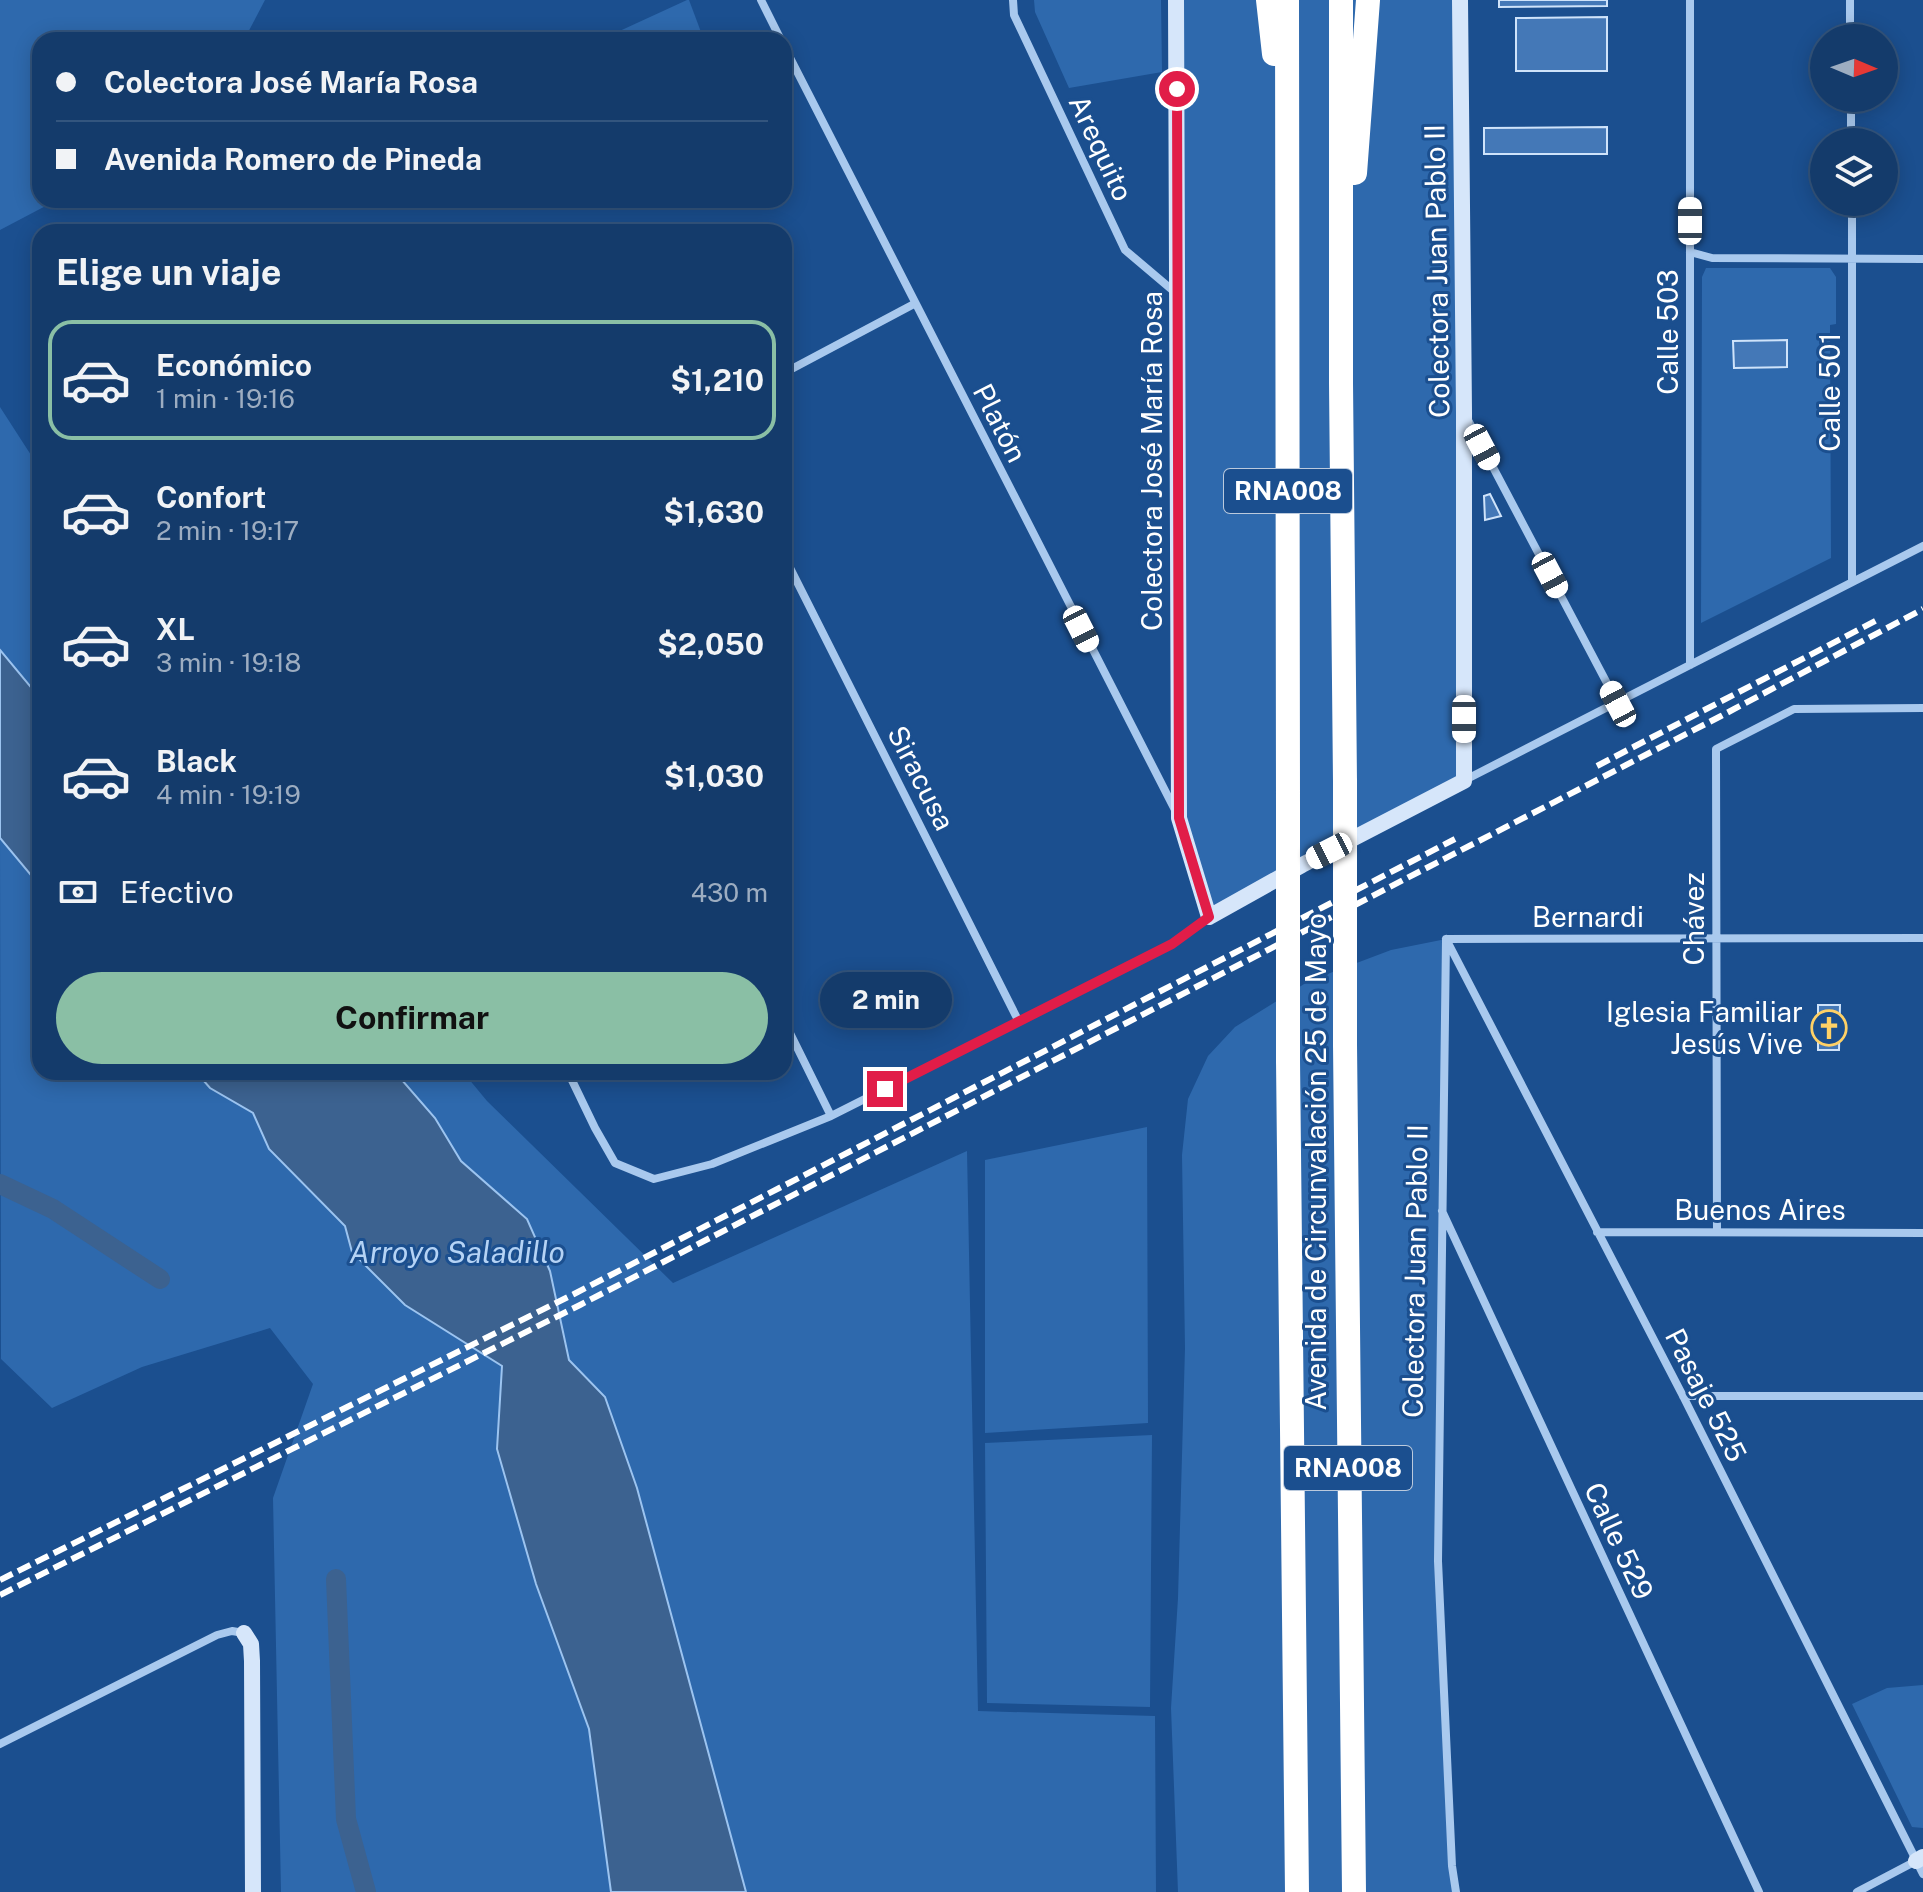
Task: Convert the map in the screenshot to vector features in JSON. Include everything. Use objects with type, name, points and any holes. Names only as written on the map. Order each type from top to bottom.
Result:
[{"type":"highway","points":[[1268,0],[1287,176]]},
{"type":"highway","name":"Avenida de Circunvalación 25 de Mayo","points":[[1287,0],[1288,1060],[1297,1892]]},
{"type":"highway","name":"Avenida de Circunvalación 25 de Mayo","points":[[1341,0],[1345,1044],[1354,1892]]},
{"type":"highway","name":"RNA008","points":[[1341,383],[1368,0]]},
{"type":"main road","name":"Colectora José María Rosa","points":[[1176,0],[1179,818],[1209,917]]},
{"type":"main road","name":"Colectora Juan Pablo II","points":[[1460,0],[1464,781]]},
{"type":"main road","points":[[1209,917],[1464,781]]},
{"type":"main road","points":[[244,1633],[251,1644],[252,1661],[253,1892]]},
{"type":"street","points":[[761,0],[777,32]]},
{"type":"street","name":"Arequito","points":[[1013,0],[1014,15],[1125,250],[1178,296]]},
{"type":"street","name":"Calle 503","points":[[1690,0],[1690,665]]},
{"type":"street","points":[[1850,0],[1850,24]]},
{"type":"street","name":"Platón","points":[[792,62],[1179,818]]},
{"type":"street","name":"Calle 501","points":[[1852,216],[1852,581]]},
{"type":"street","points":[[1690,252],[1712,258],[1923,259]]},
{"type":"street","points":[[792,369],[914,304]]},
{"type":"street","points":[[1464,412],[1618,704]]},
{"type":"street","points":[[1464,781],[1923,546]]},
{"type":"street","name":"Siracusa","points":[[792,572],[1018,1020]]},
{"type":"street","name":"Chávez","points":[[1717,1232],[1716,749],[1794,709],[1923,708]]},
{"type":"street","points":[[572,1080],[615,1163],[654,1179],[712,1164],[831,1116],[1172,944],[1209,917]]},
{"type":"street","name":"Bernardi","points":[[1446,939],[1923,938]]},
{"type":"street","name":"Colectora Juan Pablo II","points":[[1446,939],[1438,1561],[1452,1866],[1456,1892]]},
{"type":"street","name":"Pasaje 525","points":[[1446,939],[1921,1864]]},
{"type":"street","points":[[792,1037],[831,1116]]},
{"type":"street","name":"Calle 529","points":[[1441,1209],[1759,1892]]},
{"type":"street","name":"Buenos Aires","points":[[1597,1232],[1923,1233]]},
{"type":"street","points":[[1683,1396],[1923,1396]]},
{"type":"street","points":[[0,1744],[217,1635],[232,1631],[244,1633]]},
{"type":"street","points":[[1857,1892],[1921,1864]]},
{"type":"shaded area","points":[[0,0],[265,0],[248,32],[32,32],[32,208],[42,208],[0,230]]},
{"type":"shaded area","points":[[689,0],[701,32],[617,32]]},
{"type":"shaded area","points":[[1034,0],[1161,0],[1162,72],[1069,88],[1035,12]]},
{"type":"shaded area","points":[[1176,0],[1460,0],[1464,781],[1209,917],[1179,818]]},
{"type":"shaded area","points":[[1706,268],[1830,268],[1836,277],[1836,324],[1830,325],[1831,558],[1701,623],[1702,277]]},
{"type":"shaded area","points":[[0,407],[32,457],[32,688],[0,650]]},
{"type":"shaded area","points":[[0,838],[32,876],[32,1080],[203,1080],[210,1088],[253,1113],[269,1149],[345,1226],[352,1252],[405,1305],[502,1366],[497,1449],[536,1584],[589,1729],[611,1892],[281,1892],[273,1498],[313,1384],[270,1328],[142,1367],[52,1408],[1,1359]]},
{"type":"shaded area","points":[[1446,939],[1438,1561],[1456,1892],[1178,1892],[1171,1708],[1178,1598],[1185,1348],[1182,1155],[1188,1099],[1208,1056],[1235,1027],[1309,981],[1391,950]]},
{"type":"shaded area","points":[[402,1080],[470,1080],[487,1101],[673,1283],[967,1151],[978,1711],[1155,1716],[1156,1892],[746,1892],[637,1488],[605,1397],[569,1360],[550,1271],[527,1219],[461,1161],[435,1118]]},
{"type":"shaded area","points":[[1147,1127],[1148,1423],[985,1433],[985,1160]]},
{"type":"shaded area","points":[[1152,1435],[1150,1707],[987,1703],[985,1443]]},
{"type":"shaded area","points":[[1923,1685],[1923,1828],[1912,1827],[1852,1704],[1887,1688]]},
{"type":"water","points":[[0,650],[32,688],[32,876],[0,838]]},
{"type":"water","name":"Arroyo Saladillo","points":[[203,1080],[402,1080],[435,1118],[461,1161],[527,1219],[550,1271],[569,1360],[605,1397],[637,1488],[746,1892],[611,1892],[589,1729],[536,1584],[497,1449],[502,1366],[405,1305],[352,1252],[345,1226],[269,1149],[253,1113],[210,1088]]},
{"type":"building","points":[[1499,0],[1607,0],[1607,6],[1499,7]]},
{"type":"building","points":[[1607,17],[1607,71],[1516,71],[1516,18]]},
{"type":"building","points":[[1607,127],[1607,154],[1484,154],[1484,128]]},
{"type":"building","points":[[1787,340],[1787,367],[1734,368],[1733,341]]},
{"type":"building","points":[[1490,494],[1501,516],[1485,520],[1484,496]]},
{"type":"building","name":"Iglesia Familiar Jesús Vive","points":[[1818,1005],[1840,1005],[1839,1050],[1818,1050]]},
{"type":"waterway","points":[[0,1184],[53,1209],[160,1279]]},
{"type":"waterway","points":[[336,1579],[346,1819],[366,1892]]},
{"type":"railway","points":[[0,1595],[580,1305],[1923,609]]},
{"type":"railway","points":[[1597,766],[1877,620]]},
{"type":"railway","points":[[0,1580],[574,1294],[1455,839]]},
{"type":"place","name":"Iglesia Familiar Jesús Vive","points":[[1829,1028]]},
{"type":"route","points":[[885,1089],[1172,944],[1209,917],[1179,818],[1177,89]]}]
